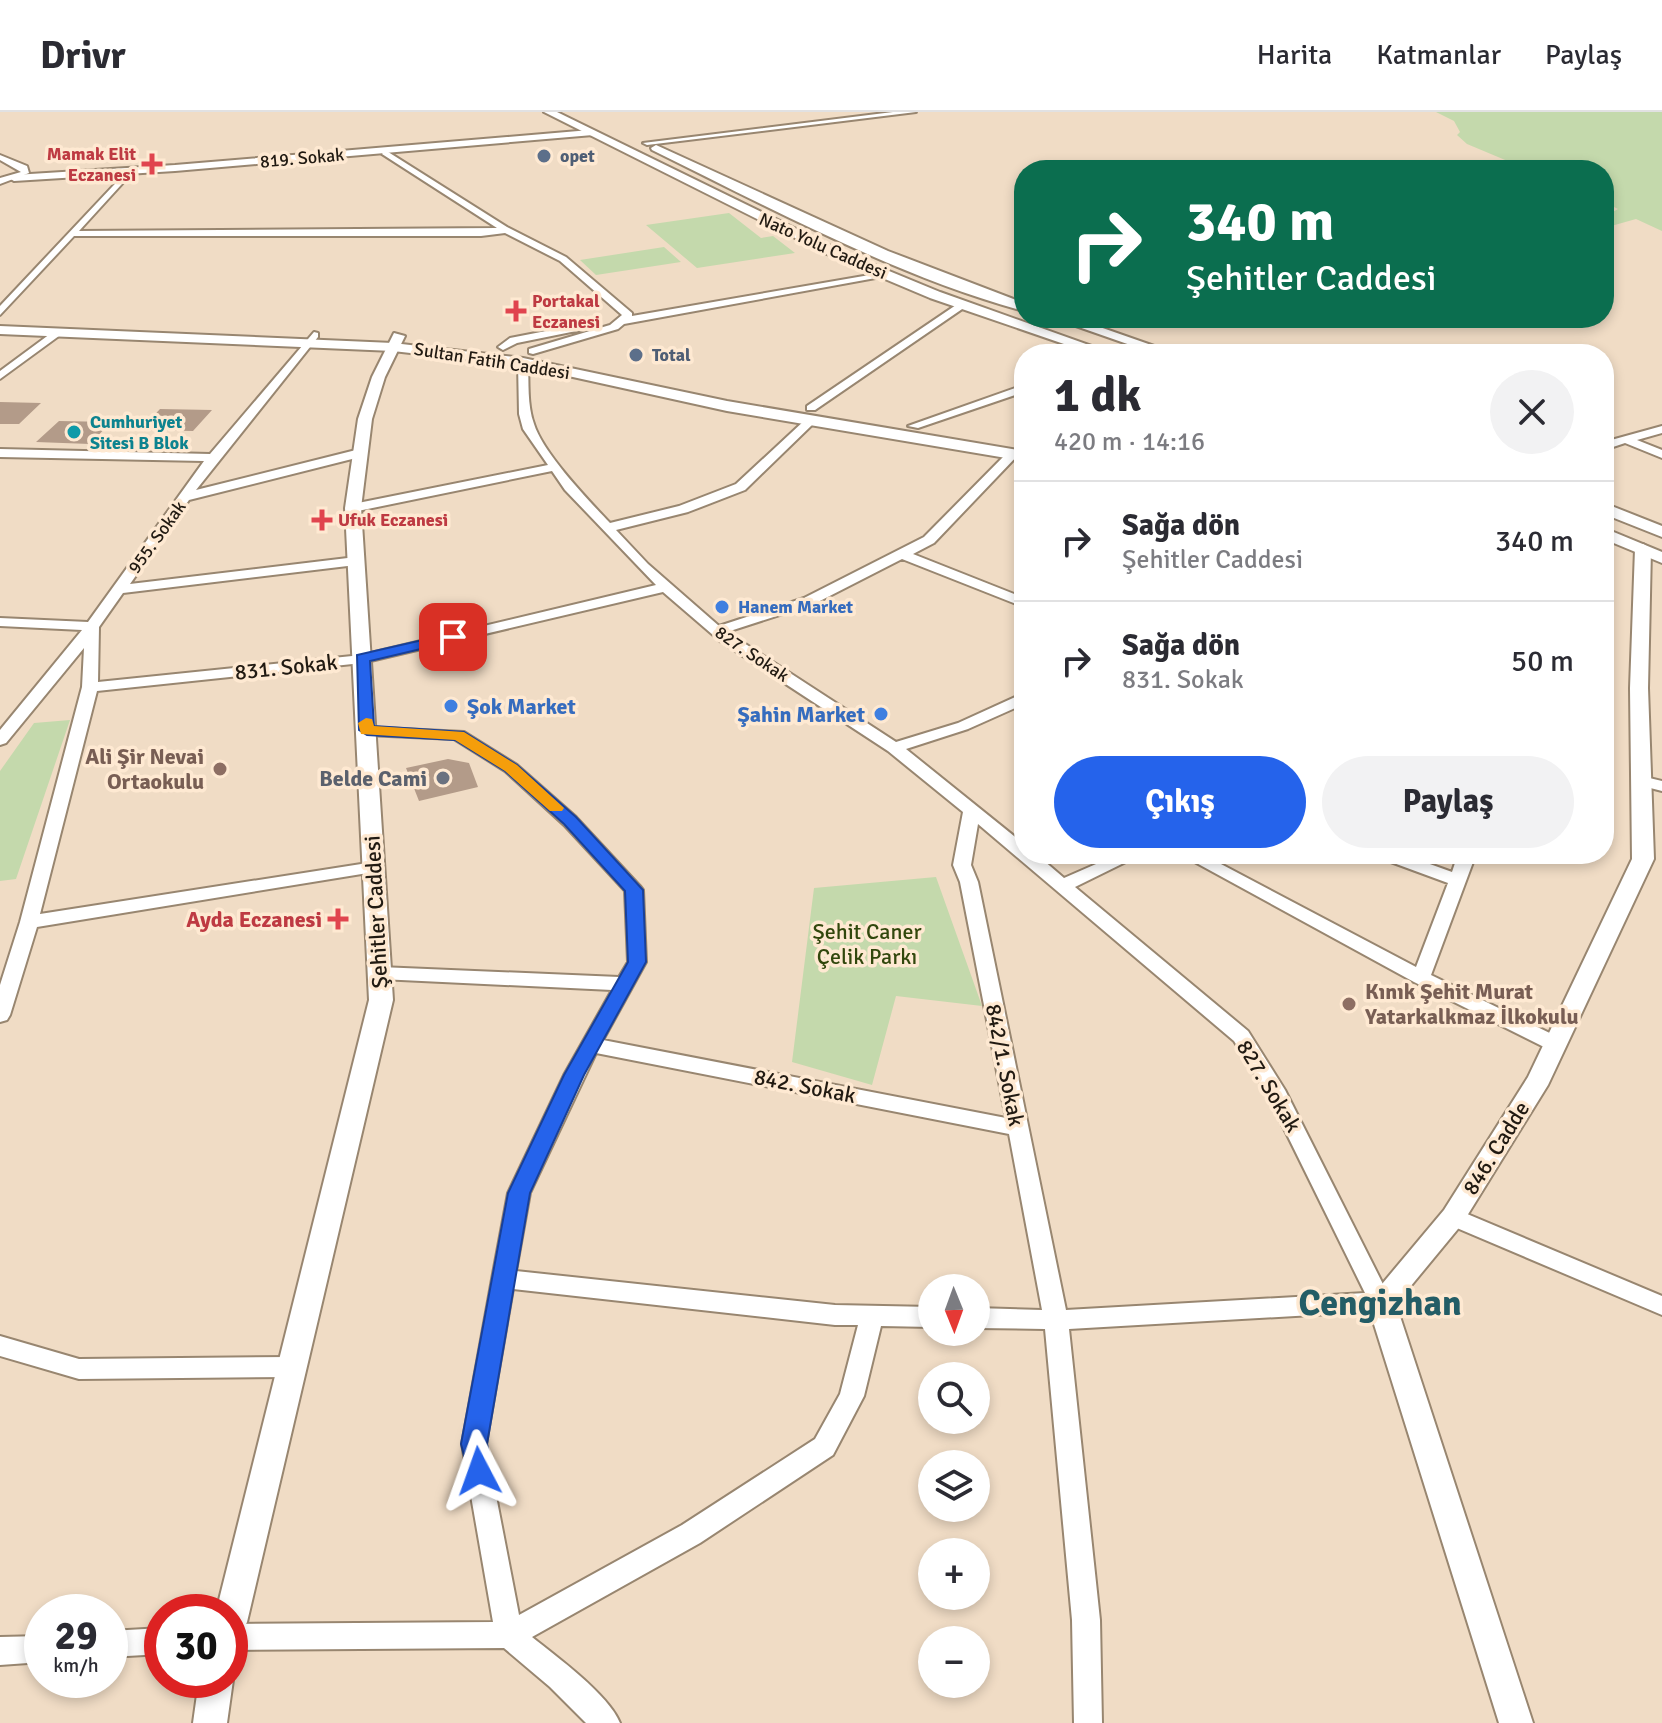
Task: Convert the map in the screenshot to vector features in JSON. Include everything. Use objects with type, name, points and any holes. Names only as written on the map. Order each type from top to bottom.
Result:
[{"type":"main road","name":"Nato Yolu Caddesi","points":[[549,112],[768,222],[887,275],[1014,322]]},
{"type":"main road","name":"Nato Yolu Caddesi","points":[[641,140],[786,211],[880,252],[1014,303]]},
{"type":"main road","name":"Sultan Fatih Caddesi","points":[[0,320],[310,339]]},
{"type":"main road","name":"Nato Yolu Caddesi","points":[[1031,328],[1078,344]]},
{"type":"main road","points":[[1091,328],[1139,344]]},
{"type":"main road","name":"Sultan Fatih Caddesi","points":[[0,330],[503,347],[528,356]]},
{"type":"main road","name":"Sultan Fatih Caddesi","points":[[396,342],[528,356],[810,415],[1014,450]]},
{"type":"main road","name":"Sultan Fatih Caddesi","points":[[810,415],[914,426],[1014,450]]},
{"type":"main road","points":[[1614,515],[1657,546]]},
{"type":"main road","points":[[1614,535],[1657,546]]},
{"type":"main road","points":[[1614,545],[1657,546]]},
{"type":"street","points":[[792,112],[809,124]]},
{"type":"street","points":[[641,140],[912,112]]},
{"type":"street","name":"819. Sokak","points":[[14,178],[385,152],[590,133]]},
{"type":"street","points":[[385,152],[507,230],[563,259],[628,315],[614,327],[528,356]]},
{"type":"street","points":[[0,157],[24,168],[25,173],[0,181]]},
{"type":"street","points":[[0,312],[75,234],[128,172]]},
{"type":"street","points":[[75,234],[481,233],[507,230]]},
{"type":"street","points":[[503,347],[514,340],[887,275]]},
{"type":"street","points":[[607,528],[682,510],[751,481],[810,415],[963,305]]},
{"type":"street","points":[[0,376],[58,333]]},
{"type":"street","name":"955. Sokak","points":[[0,740],[92,626],[213,458],[310,339]]},
{"type":"street","name":"Şehitler Caddesi","points":[[237,1594],[381,1000],[353,508],[361,426],[396,342]]},
{"type":"street","name":"827. Sokak","points":[[528,356],[525,414],[529,429],[569,487],[607,528],[666,587],[717,631],[894,748],[1014,846]]},
{"type":"street","points":[[914,426],[1014,391]]},
{"type":"street","points":[[1614,443],[1662,429]]},
{"type":"street","points":[[1627,440],[1662,454]]},
{"type":"street","points":[[0,453],[213,458]]},
{"type":"street","points":[[185,497],[356,454]]},
{"type":"street","points":[[717,631],[809,601],[929,540],[1014,457]]},
{"type":"street","points":[[353,508],[555,467]]},
{"type":"street","name":"846. Cadde","points":[[1381,1302],[1453,1217],[1539,1079],[1643,859],[1652,783],[1639,688],[1657,546]]},
{"type":"street","points":[[902,554],[1014,599]]},
{"type":"street","points":[[119,589],[356,561]]},
{"type":"street","name":"831. Sokak","points":[[90,687],[362,659],[666,587]]},
{"type":"street","points":[[0,622],[92,626],[90,687],[29,922],[0,1015]]},
{"type":"street","points":[[894,748],[963,726],[1014,703]]},
{"type":"street","points":[[367,730],[458,735],[511,768],[570,821],[634,890],[637,962],[591,1045],[519,1193],[474,1444],[509,1635],[560,1677],[606,1723]]},
{"type":"street","name":"842/1. Sokak","points":[[972,811],[962,865],[969,882],[1056,1320],[1086,1620],[1088,1723]]},
{"type":"street","name":"827. Sokak","points":[[1037,864],[1241,1036],[1275,1090],[1381,1302]]},
{"type":"street","points":[[1064,885],[1111,864]]},
{"type":"street","points":[[1208,864],[1421,978],[1555,1044]]},
{"type":"street","points":[[1413,864],[1457,880]]},
{"type":"street","points":[[1421,978],[1463,864]]},
{"type":"street","points":[[29,922],[374,867]]},
{"type":"street","points":[[380,973],[625,984]]},
{"type":"street","name":"842. Sokak","points":[[591,1045],[1018,1128]]},
{"type":"street","points":[[1453,1217],[1662,1306]]},
{"type":"street","points":[[503,1279],[835,1315],[918,1317]]},
{"type":"street","points":[[990,1318],[1056,1320],[1381,1302],[1516,1723]]},
{"type":"street","points":[[248,1637],[509,1635],[691,1534],[824,1447],[852,1396],[872,1316]]},
{"type":"street","points":[[0,1346],[79,1369],[292,1367]]},
{"type":"street","points":[[0,1651],[24,1650]]},
{"type":"street","points":[[210,1723],[213,1698]]},
{"type":"green space","points":[[1436,112],[1662,112],[1662,231],[1636,219],[1614,225],[1614,211],[1618,209],[1614,207],[1614,160],[1505,160],[1467,144],[1457,135],[1460,132],[1454,121]]},
{"type":"green space","points":[[729,213],[761,238],[773,236],[795,253],[697,268],[646,225]]},
{"type":"green space","points":[[664,247],[681,262],[596,275],[580,260]]},
{"type":"green space","points":[[70,720],[16,879],[0,881],[0,771],[34,723]]},
{"type":"green space","name":"Şehit Caner Çelik Parkı","points":[[936,877],[982,1006],[896,996],[872,1085],[792,1062],[814,888]]},
{"type":"building","points":[[0,402],[41,403],[19,424],[0,424]]},
{"type":"building","points":[[160,409],[212,410],[193,431],[140,430]]},
{"type":"building","name":"Cumhuriyet Sitesi B Blok","points":[[59,421],[111,422],[90,444],[36,442]]},
{"type":"building","name":"Belde Cami","points":[[448,759],[469,763],[478,787],[419,801],[406,768]]},
{"type":"slow traffic","points":[[366,723],[367,730],[458,735],[511,768],[556,808]]},
{"type":"place","name":"opet","points":[[544,156]]},
{"type":"place","name":"Mamak Elit Eczanesi","points":[[152,164]]},
{"type":"place","name":"Portakal Eczanesi","points":[[516,311]]},
{"type":"place","name":"Total","points":[[636,355]]},
{"type":"place","name":"Cumhuriyet Sitesi B Blok","points":[[74,432]]},
{"type":"place","name":"Ufuk Eczanesi","points":[[322,520]]},
{"type":"place","name":"Hanem Market","points":[[722,607]]},
{"type":"place","name":"Şok Market","points":[[451,706]]},
{"type":"place","name":"Şahin Market","points":[[881,714]]},
{"type":"place","name":"Ali Şir Nevai Ortaokulu","points":[[220,769]]},
{"type":"place","name":"Belde Cami","points":[[443,778]]},
{"type":"place","name":"Ayda Eczanesi","points":[[338,919]]},
{"type":"place","name":"Kınık Şehit Murat Yatarkalkmaz İlkokulu","points":[[1349,1004]]},
{"type":"district","name":"Cengizhan","points":[[1380,1303]]},
{"type":"route","points":[[453,637],[362,659],[367,730],[458,735],[511,768],[570,821],[634,890],[637,962],[574,1075],[519,1193],[474,1444],[479,1471]]}]
